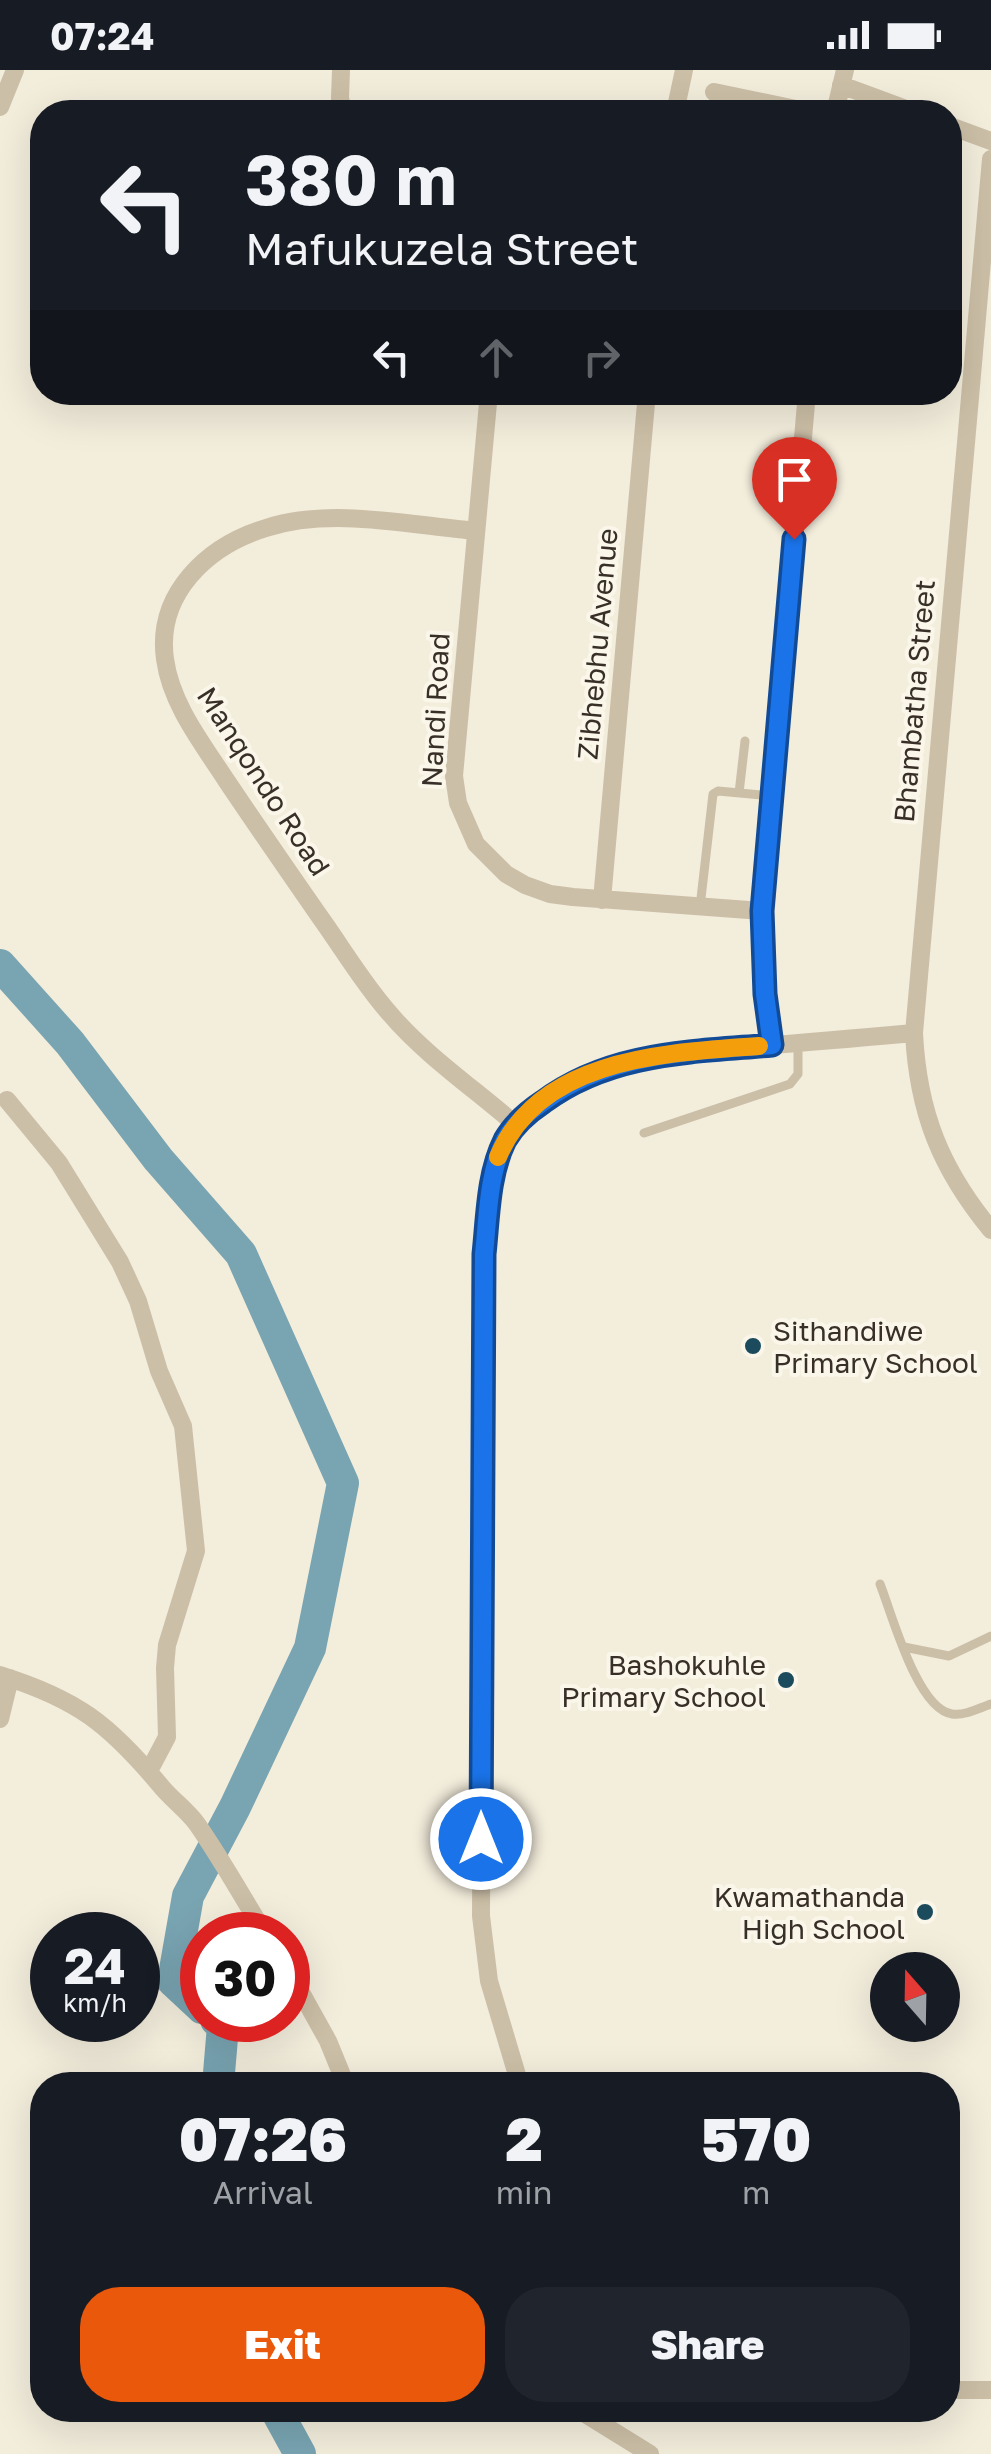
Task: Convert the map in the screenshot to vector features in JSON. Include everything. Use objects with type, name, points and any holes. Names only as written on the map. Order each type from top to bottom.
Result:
[{"type":"street","points":[[0,107],[15,70]]},
{"type":"street","points":[[340,70],[340,100]]},
{"type":"street","points":[[678,100],[684,70]]},
{"type":"street","points":[[843,78],[889,100]]},
{"type":"street","points":[[714,92],[752,100]]},
{"type":"street","points":[[962,130],[991,141]]},
{"type":"street","name":"Bhambatha Street","points":[[991,158],[914,1033],[918,1079],[936,1144],[967,1202],[991,1230]]},
{"type":"street","points":[[970,368],[991,371]]},
{"type":"street","name":"Nandi Road","points":[[488,405],[454,776],[458,804],[476,844],[506,874],[550,894],[762,911]]},
{"type":"street","name":"Zibhebhu Avenue","points":[[602,900],[646,405]]},
{"type":"street","points":[[772,1045],[765,994],[762,911],[806,405]]},
{"type":"street","name":"Manqondo Road","points":[[476,531],[315,520],[286,523],[247,535],[217,552],[183,581],[167,616],[165,658],[170,682],[192,728],[384,1007],[516,1124]]},
{"type":"street","points":[[516,2072],[489,1981],[481,1916],[484,1254],[489,1198],[498,1159],[516,1124],[561,1088],[606,1066],[631,1060],[914,1033]]},
{"type":"street","points":[[7,1100],[59,1163],[120,1262],[138,1301],[159,1371],[182,1426],[196,1551],[167,1645],[167,1737],[144,1765]]},
{"type":"street","points":[[0,1719],[5,1676],[36,1685],[102,1723],[194,1821],[252,1912]]},
{"type":"street","points":[[310,2009],[341,2072]]},
{"type":"street","points":[[960,2390],[991,2390]]},
{"type":"street","points":[[599,2422],[650,2454]]},
{"type":"lane","points":[[740,793],[745,741]]},
{"type":"lane","points":[[700,907],[711,797],[718,791],[772,796]]},
{"type":"lane","points":[[644,1133],[790,1084],[798,1074],[798,1044]]},
{"type":"lane","points":[[880,1584],[920,1684],[939,1709],[957,1714],[991,1704]]},
{"type":"lane","points":[[904,1647],[949,1656],[991,1636]]},
{"type":"waterway","points":[[0,965],[70,1043],[158,1159],[241,1254],[343,1483],[310,1648],[188,1896],[185,1912]]},
{"type":"waterway","points":[[180,1941],[173,1981],[180,1988]]},
{"type":"waterway","points":[[219,2072],[222,2042]]},
{"type":"waterway","points":[[283,2422],[300,2454]]},
{"type":"slow traffic","points":[[498,1157],[516,1124],[538,1105],[561,1088],[606,1066],[759,1046]]},
{"type":"place","name":"Sithandiwe Primary School","points":[[753,1346]]},
{"type":"place","name":"Bashokuhle Primary School","points":[[786,1680]]},
{"type":"place","name":"Kwamathanda High School","points":[[925,1912]]},
{"type":"route","points":[[481,1839],[484,1254],[489,1198],[498,1159],[516,1124],[538,1105],[561,1088],[606,1066],[772,1045],[765,994],[762,911],[794,539]]}]
